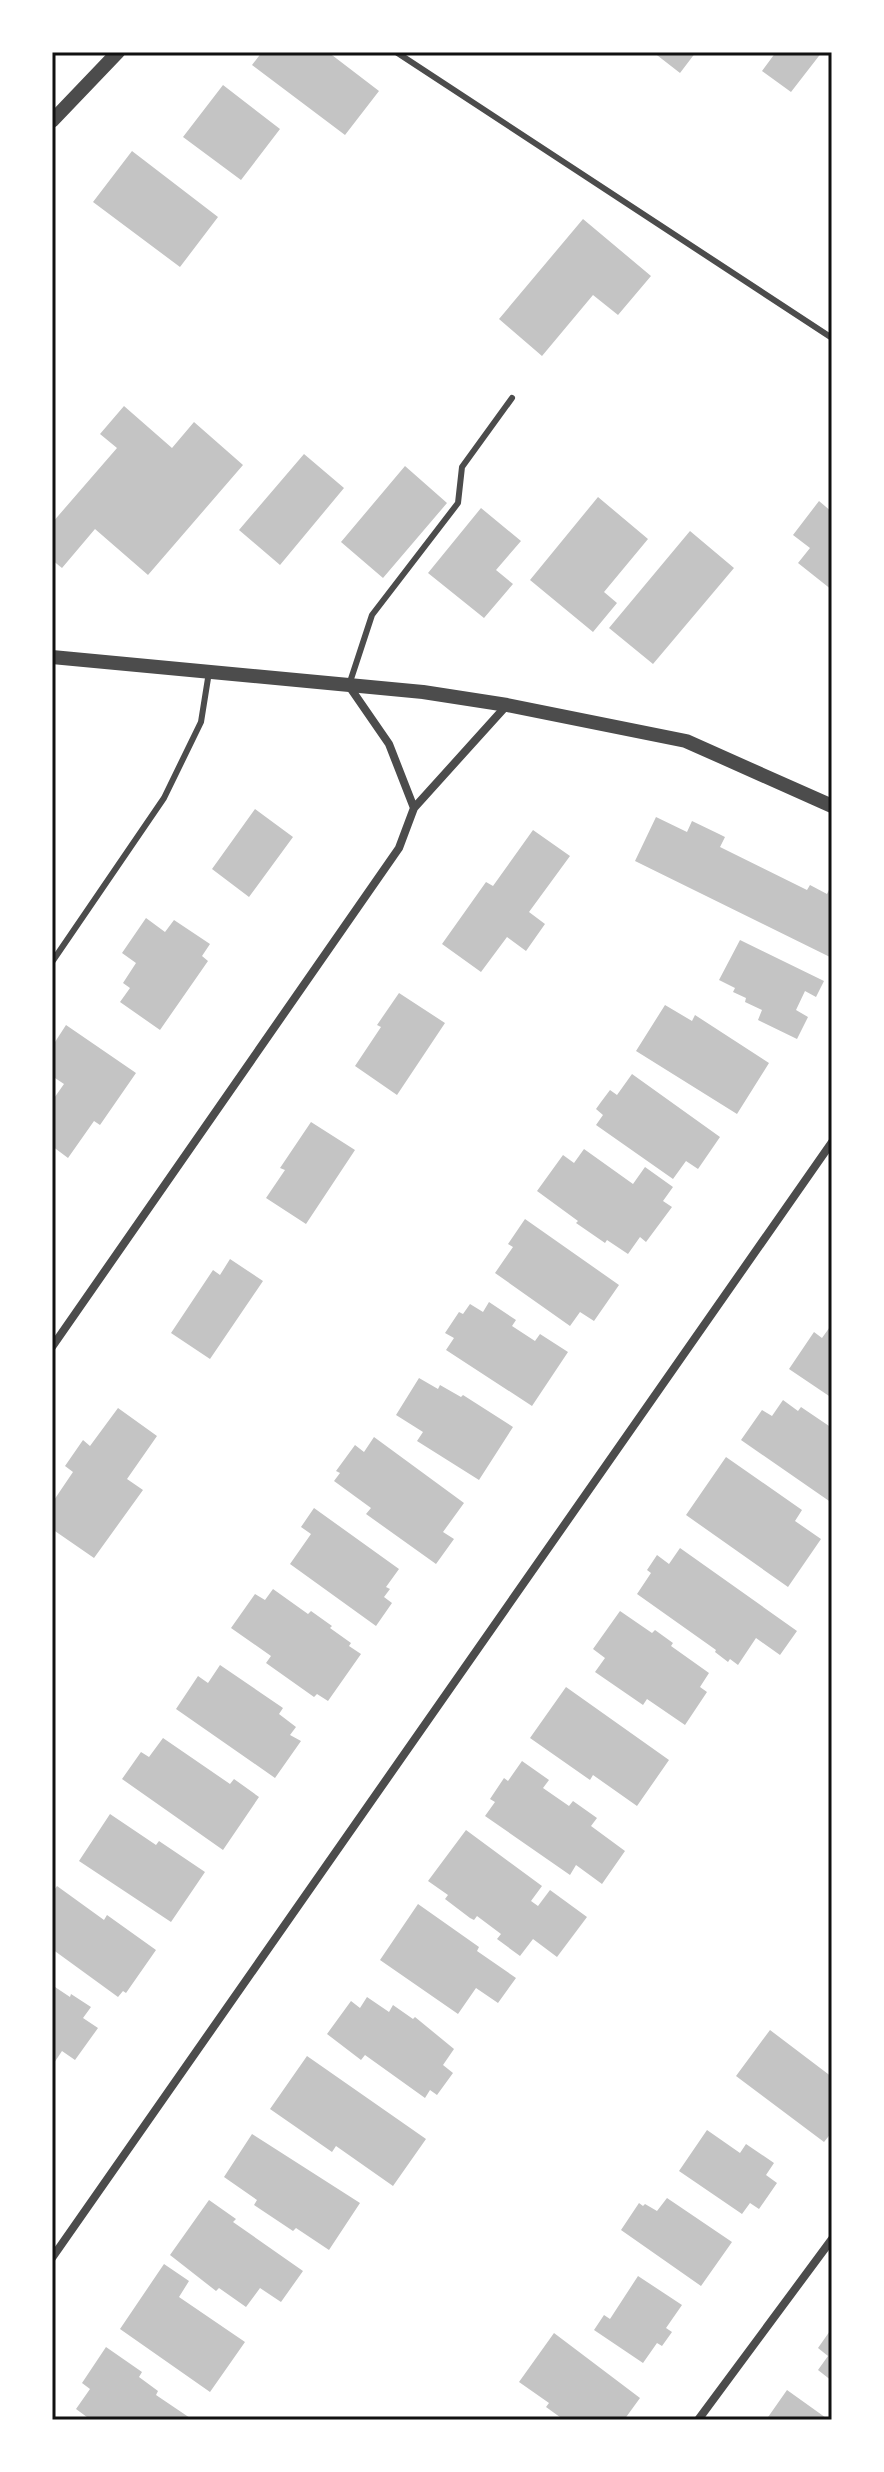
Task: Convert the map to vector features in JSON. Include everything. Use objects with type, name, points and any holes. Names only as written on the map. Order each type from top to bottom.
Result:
[{"type":"street","points":[[52,121],[118,52]]},
{"type":"street","points":[[52,657],[423,692],[507,705],[686,741],[832,806]]},
{"type":"street","points":[[349,685],[389,744],[414,808]]},
{"type":"street","points":[[52,1347],[399,848],[414,808],[507,705]]},
{"type":"street","points":[[52,2258],[832,1142]]},
{"type":"street","points":[[698,2420],[832,2239]]},
{"type":"lane","points":[[396,52],[832,338]]},
{"type":"lane","points":[[349,685],[372,615],[458,503],[462,467],[512,398]]},
{"type":"lane","points":[[52,962],[164,798],[201,722],[209,672]]},
{"type":"building","points":[[262,52],[328,52],[379,91],[345,135],[252,65]]},
{"type":"building","points":[[653,52],[696,52],[680,73]]},
{"type":"building","points":[[776,52],[822,52],[791,92],[762,71]]},
{"type":"building","points":[[223,85],[280,129],[241,180],[183,137]]},
{"type":"building","points":[[132,151],[218,217],[180,267],[93,202]]},
{"type":"building","points":[[583,219],[651,276],[618,315],[593,295],[542,356],[499,319]]},
{"type":"building","points":[[124,406],[172,448],[194,422],[243,465],[148,575],[95,529],[62,568],[52,560],[52,523],[117,448],[100,434]]},
{"type":"building","points":[[304,454],[344,488],[280,565],[239,530]]},
{"type":"building","points":[[405,466],[447,503],[383,578],[341,542]]},
{"type":"building","points":[[598,497],[648,539],[604,592],[617,603],[593,632],[530,580]]},
{"type":"building","points":[[819,501],[832,512],[832,590],[798,563],[810,548],[793,535]]},
{"type":"building","points":[[481,508],[521,541],[496,570],[513,584],[484,618],[428,573]]},
{"type":"building","points":[[690,531],[734,568],[653,664],[609,628]]},
{"type":"building","points":[[255,809],[293,837],[249,897],[212,869]]},
{"type":"building","points":[[656,817],[687,832],[692,821],[719,834],[725,837],[720,847],[807,890],[810,885],[827,894],[832,884],[832,958],[635,861]]},
{"type":"building","points":[[533,830],[570,856],[529,912],[545,924],[526,951],[507,937],[481,972],[442,944],[486,882],[493,886]]},
{"type":"building","points":[[146,918],[165,932],[174,920],[210,944],[202,956],[208,961],[160,1030],[120,1002],[130,988],[123,983],[136,963],[122,953]]},
{"type":"building","points":[[740,940],[824,981],[816,997],[805,991],[796,1010],[808,1017],[797,1039],[758,1020],[762,1010],[745,1002],[746,998],[733,992],[735,988],[719,980]]},
{"type":"building","points":[[399,993],[445,1023],[397,1095],[355,1066]]},
{"type":"building","points":[[665,1005],[692,1021],[695,1015],[769,1063],[737,1114],[636,1051]]},
{"type":"building","points":[[66,1025],[136,1073],[100,1125],[94,1121],[68,1158],[52,1146],[52,1101],[64,1084],[52,1076],[52,1040],[55,1042]]},
{"type":"building","points":[[632,1074],[720,1137],[698,1169],[686,1161],[673,1179],[596,1125],[603,1115],[596,1109],[610,1090],[617,1095]]},
{"type":"building","points":[[311,1122],[355,1150],[306,1224],[266,1198],[285,1170],[280,1168]]},
{"type":"building","points":[[584,1149],[633,1184],[645,1167],[673,1187],[663,1201],[672,1207],[646,1242],[640,1237],[628,1254],[576,1223],[578,1221],[537,1191],[563,1155],[574,1163]]},
{"type":"building","points":[[525,1219],[619,1285],[594,1321],[580,1312],[570,1326],[495,1273],[513,1247],[508,1244]]},
{"type":"building","points":[[230,1259],[263,1281],[210,1359],[171,1333],[213,1270],[220,1275]]},
{"type":"building","points":[[489,1302],[516,1320],[512,1326],[535,1341],[540,1334],[568,1352],[532,1406],[446,1350],[454,1338],[445,1333],[459,1312],[463,1314],[470,1304],[483,1312]]},
{"type":"building","points":[[832,1324],[832,1398],[789,1369],[814,1332],[822,1338]]},
{"type":"building","points":[[419,1378],[438,1389],[440,1385],[461,1397],[463,1395],[513,1427],[479,1480],[417,1441],[423,1432],[396,1415]]},
{"type":"building","points":[[783,1400],[798,1411],[801,1407],[832,1428],[832,1503],[741,1440],[762,1410],[772,1416]]},
{"type":"building","points":[[118,1408],[157,1436],[127,1479],[143,1490],[94,1558],[52,1529],[52,1503],[73,1472],[65,1466],[83,1440],[90,1446]]},
{"type":"building","points":[[374,1437],[464,1503],[443,1532],[454,1539],[436,1564],[366,1514],[371,1508],[334,1481],[340,1473],[336,1471],[355,1445],[364,1452]]},
{"type":"building","points":[[726,1457],[802,1510],[795,1521],[821,1539],[788,1587],[686,1515]]},
{"type":"building","points":[[314,1508],[399,1569],[386,1587],[390,1589],[384,1597],[392,1603],[376,1626],[290,1564],[311,1534],[301,1527]]},
{"type":"building","points":[[680,1548],[797,1631],[780,1655],[756,1638],[738,1665],[730,1659],[728,1662],[716,1650],[637,1594],[651,1573],[647,1570],[657,1555],[669,1564]]},
{"type":"building","points":[[273,1589],[308,1614],[311,1611],[332,1626],[330,1628],[361,1654],[328,1701],[317,1694],[314,1697],[266,1663],[271,1656],[231,1628],[255,1594],[265,1600]]},
{"type":"building","points":[[620,1611],[652,1633],[655,1630],[673,1643],[671,1646],[709,1673],[700,1687],[707,1692],[685,1725],[647,1699],[643,1705],[595,1672],[605,1658],[593,1649]]},
{"type":"building","points":[[220,1665],[283,1708],[279,1714],[296,1727],[290,1735],[301,1741],[275,1778],[176,1709],[198,1676],[208,1683]]},
{"type":"building","points":[[566,1687],[669,1760],[637,1806],[593,1775],[590,1780],[530,1738]]},
{"type":"building","points":[[163,1738],[230,1784],[234,1779],[259,1797],[223,1850],[122,1779],[141,1752],[149,1757]]},
{"type":"building","points":[[522,1761],[549,1780],[543,1788],[569,1806],[573,1801],[597,1818],[591,1826],[625,1851],[602,1884],[576,1865],[570,1875],[485,1816],[495,1802],[490,1799],[504,1778],[508,1781]]},
{"type":"building","points":[[110,1814],[156,1845],[159,1841],[205,1872],[171,1922],[79,1861]]},
{"type":"building","points":[[466,1830],[542,1886],[531,1901],[538,1906],[550,1890],[587,1917],[557,1957],[533,1939],[520,1956],[497,1939],[501,1934],[477,1916],[474,1920],[470,1918],[445,1899],[448,1895],[428,1881]]},
{"type":"building","points":[[57,1886],[104,1920],[107,1915],[156,1950],[126,1993],[123,1991],[118,1997],[52,1949],[52,1893]]},
{"type":"building","points":[[418,1904],[479,1947],[477,1951],[516,1978],[498,2003],[476,1988],[458,2014],[380,1960]]},
{"type":"building","points":[[52,1985],[91,2007],[83,2018],[98,2028],[75,2060],[62,2051],[52,2066]]},
{"type":"building","points":[[367,1997],[389,2012],[393,2005],[413,2019],[415,2017],[454,2049],[443,2065],[453,2073],[437,2095],[430,2090],[425,2098],[365,2055],[361,2060],[327,2034],[351,2001],[360,2008]]},
{"type":"building","points":[[770,2030],[832,2077],[832,2132],[824,2142],[736,2076]]},
{"type":"building","points":[[307,2056],[426,2139],[393,2186],[336,2146],[332,2152],[270,2109]]},
{"type":"building","points":[[707,2130],[740,2153],[746,2144],[774,2163],[766,2175],[777,2183],[759,2209],[750,2203],[742,2214],[679,2171]]},
{"type":"building","points":[[252,2134],[360,2203],[329,2250],[254,2205],[257,2200],[224,2177]]},
{"type":"building","points":[[667,2198],[732,2242],[701,2286],[621,2230],[639,2203],[657,2211]]},
{"type":"building","points":[[209,2200],[236,2219],[233,2222],[303,2271],[281,2302],[260,2288],[246,2307],[219,2288],[216,2291],[170,2255]]},
{"type":"building","points":[[164,2264],[189,2281],[179,2297],[245,2342],[210,2392],[120,2329]]},
{"type":"building","points":[[638,2276],[682,2305],[666,2328],[672,2332],[662,2346],[657,2343],[643,2363],[594,2330],[604,2315],[610,2319]]},
{"type":"building","points":[[832,2328],[832,2381],[818,2370],[828,2356],[818,2348]]},
{"type":"building","points":[[554,2333],[640,2398],[624,2420],[564,2420],[546,2407],[549,2403],[519,2382]]},
{"type":"building","points":[[106,2347],[142,2372],[139,2377],[158,2391],[156,2395],[193,2420],[91,2420],[76,2409],[90,2389],[82,2383]]},
{"type":"building","points":[[787,2390],[829,2420],[766,2420]]}]
